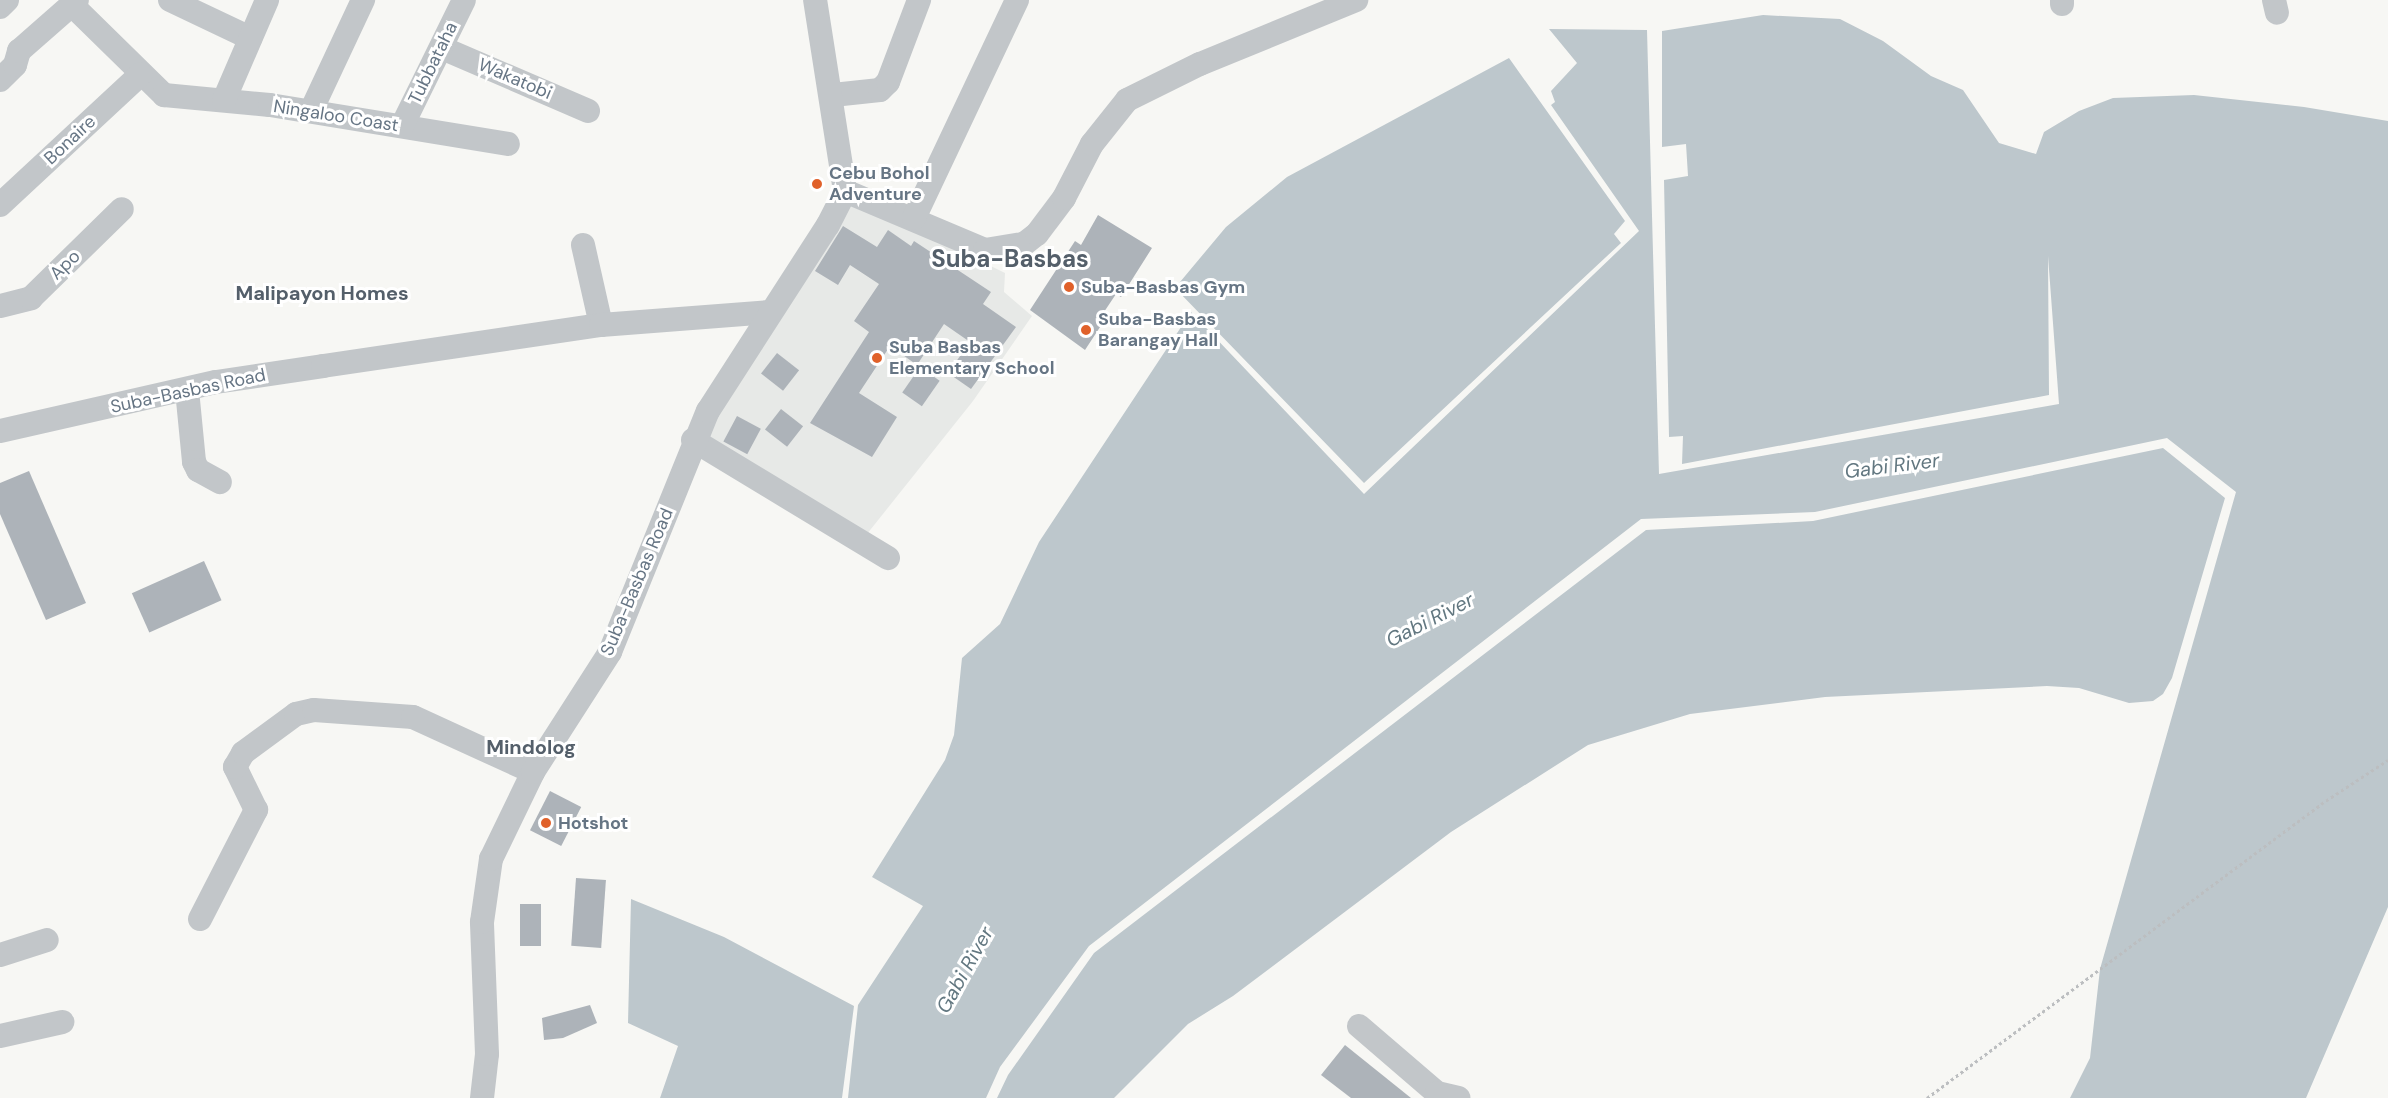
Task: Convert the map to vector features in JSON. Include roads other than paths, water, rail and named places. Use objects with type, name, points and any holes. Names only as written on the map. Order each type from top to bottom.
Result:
[{"type":"street","points":[[0,7],[7,0]]},
{"type":"street","points":[[170,0],[250,38]]},
{"type":"street","points":[[224,100],[267,0]]},
{"type":"street","points":[[311,111],[363,0]]},
{"type":"street","name":"Tubbataha","points":[[402,126],[464,0]]},
{"type":"street","points":[[815,0],[833,96],[845,191],[914,218],[985,250],[1024,244],[1038,234],[1064,198],[1092,144],[1127,100],[1200,64],[1356,0]]},
{"type":"street","points":[[914,218],[1017,0]]},
{"type":"street","points":[[833,96],[880,90],[888,82],[917,1]]},
{"type":"street","points":[[0,80],[15,65],[9,51],[74,3],[141,74]]},
{"type":"street","name":"Wakatobi","points":[[442,48],[588,111]]},
{"type":"street","name":"Ningaloo Coast","points":[[141,74],[164,95],[311,111],[508,144]]},
{"type":"street","name":"Bonaire","points":[[0,206],[141,74]]},
{"type":"street","name":"Suba-Basbas Road","points":[[482,1098],[487,1054],[482,963],[486,882],[490,859],[533,772],[610,652],[693,440],[770,312],[828,225],[845,191]]},
{"type":"street","name":"Apo","points":[[0,306],[31,298],[122,209]]},
{"type":"street","points":[[583,245],[601,325]]},
{"type":"street","name":"Suba-Basbas Road","points":[[0,431],[187,390],[601,325],[770,312]]},
{"type":"street","points":[[187,390],[195,462],[198,470],[220,482]]},
{"type":"street","points":[[693,440],[888,558]]},
{"type":"street","points":[[200,919],[256,810],[235,768],[243,753],[296,714],[314,710],[413,717],[533,772]]},
{"type":"street","points":[[0,955],[47,940]]},
{"type":"street","points":[[0,1036],[62,1022]]},
{"type":"street","points":[[1359,1026],[1437,1093],[1458,1098]]},
{"type":"water","name":"Gabi River","points":[[1763,15],[1840,19],[1883,41],[1931,76],[1963,90],[1999,143],[2036,154],[2044,132],[2079,111],[2113,98],[2194,95],[2304,107],[2388,121],[2388,907],[2306,1098],[2070,1098],[2090,1058],[2100,969],[2236,492],[2167,438],[1815,512],[1641,519],[1089,946],[1000,1067],[986,1098],[848,1098],[858,1005],[923,906],[872,877],[945,760],[954,735],[962,658],[1000,624],[1039,542],[1191,312],[1364,494],[1639,231],[1551,105],[1555,102],[1551,91],[1577,63],[1549,29],[1647,30],[1659,474],[2059,404],[2048,256],[2049,395],[1682,464],[1683,436],[1669,437],[1664,180],[1688,176],[1686,144],[1662,147],[1662,31]]},
{"type":"water","points":[[1509,58],[1625,221],[1614,234],[1621,243],[1364,483],[1175,288],[1226,227],[1287,177]]},
{"type":"water","points":[[2163,448],[2225,498],[2172,678],[2163,694],[2153,701],[2129,703],[2079,688],[2047,686],[1825,697],[1690,714],[1588,745],[1451,832],[1233,996],[1188,1024],[1114,1098],[997,1098],[1008,1075],[1094,953],[1646,530],[1813,521]]},
{"type":"water","points":[[631,899],[724,937],[854,1006],[842,1098],[660,1098],[678,1046],[628,1023]]},
{"type":"place","name":"Cebu Bohol Adventure","points":[[817,184]]},
{"type":"place","name":"Suba-Basbas Gym","points":[[1069,287]]},
{"type":"place","name":"Suba-Basbas Barangay Hall","points":[[1086,330]]},
{"type":"place","name":"Suba Basbas Elementary School","points":[[877,358]]},
{"type":"place","name":"Hotshot","points":[[546,823]]},
{"type":"district","name":"Suba-Basbas","points":[[1010,259]]},
{"type":"district","name":"Malipayon Homes","points":[[322,293]]},
{"type":"district","name":"Mindolog","points":[[531,747]]}]
